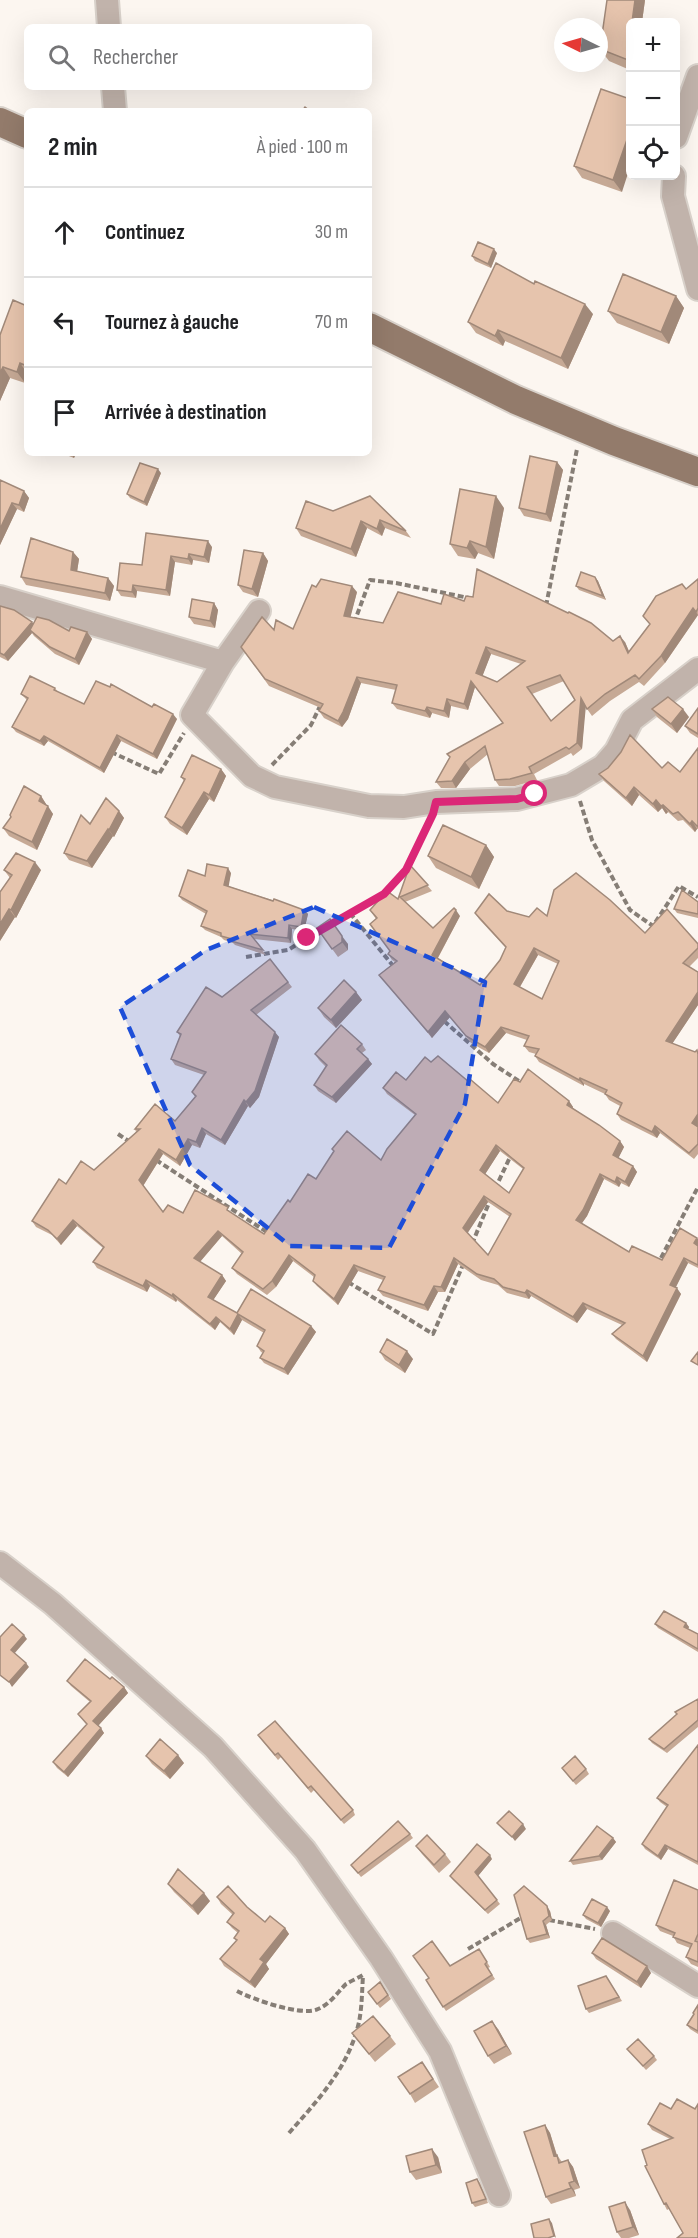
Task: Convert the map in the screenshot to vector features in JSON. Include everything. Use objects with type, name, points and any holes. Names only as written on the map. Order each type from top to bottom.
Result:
[{"type":"main road","points":[[0,122],[24,133]]},
{"type":"main road","points":[[372,328],[516,400],[586,429],[697,468]]},
{"type":"street","points":[[107,0],[109,24]]},
{"type":"street","points":[[679,126],[698,76]]},
{"type":"street","points":[[113,90],[115,108]]},
{"type":"street","points":[[674,180],[673,196],[698,289]]},
{"type":"street","points":[[0,597],[223,662]]},
{"type":"street","points":[[259,611],[223,662],[192,715],[193,717],[252,776],[275,787],[369,806],[404,807],[436,802],[517,799],[571,785],[603,766],[616,751],[632,720],[698,669]]},
{"type":"street","points":[[0,1563],[53,1604],[213,1747],[305,1850],[385,1964],[440,2051],[499,2195]]},
{"type":"street","points":[[613,1933],[698,1986]]},
{"type":"path","points":[[543,617],[575,454],[586,429]]},
{"type":"path","points":[[354,625],[370,580],[473,599]]},
{"type":"path","points":[[259,779],[311,725],[323,700]]},
{"type":"path","points":[[110,751],[159,774],[193,717]]},
{"type":"path","points":[[571,785],[582,805],[592,840],[630,910],[654,926],[680,886],[698,897]]},
{"type":"path","points":[[246,957],[288,950],[384,894],[406,870],[433,814],[436,802]]},
{"type":"path","points":[[350,913],[398,972]]},
{"type":"path","points":[[443,1020],[493,1064],[532,1089]]},
{"type":"path","points":[[118,1134],[138,1148]]},
{"type":"path","points":[[471,1244],[489,1202],[518,1146]]},
{"type":"path","points":[[148,1154],[277,1238]]},
{"type":"path","points":[[662,1258],[698,1187]]},
{"type":"path","points":[[341,1278],[433,1334],[467,1255]]},
{"type":"path","points":[[468,1949],[525,1916],[534,1917]]},
{"type":"path","points":[[543,1919],[613,1933]]},
{"type":"path","points":[[237,1991],[256,2001],[304,2011],[317,2010],[337,1996],[347,1984],[385,1964]]},
{"type":"path","points":[[289,2133],[333,2082],[354,2039],[359,2021],[363,1975]]},
{"type":"highlighted area","points":[[314,907],[485,982],[465,1104],[389,1248],[290,1246],[190,1165],[120,1007],[206,950]]},
{"type":"building","points":[[607,0],[635,0],[633,18],[626,18],[626,59],[608,52],[608,18],[604,18]]},
{"type":"building","points":[[601,89],[626,98],[626,143],[613,180],[574,166]]},
{"type":"building","points":[[478,242],[494,249],[488,264],[472,256]]},
{"type":"building","points":[[496,263],[534,284],[535,281],[585,304],[561,358],[498,330],[495,336],[468,322]]},
{"type":"building","points":[[623,274],[676,296],[661,332],[608,311]]},
{"type":"building","points":[[13,300],[24,305],[24,365],[20,363],[17,372],[3,367],[0,373],[0,335]]},
{"type":"building","points":[[530,456],[557,462],[546,514],[519,508]]},
{"type":"building","points":[[140,463],[158,469],[144,502],[127,494]]},
{"type":"building","points":[[0,480],[24,491],[19,505],[12,503],[0,529]]},
{"type":"building","points":[[460,489],[496,496],[486,547],[470,541],[467,548],[450,544]]},
{"type":"building","points":[[370,496],[406,531],[380,520],[377,529],[361,521],[351,549],[296,528],[306,501],[333,511]]},
{"type":"building","points":[[146,533],[208,541],[204,557],[189,554],[188,559],[171,556],[166,590],[133,585],[132,592],[117,590],[120,563],[142,565]]},
{"type":"building","points":[[31,538],[73,552],[71,570],[108,578],[105,593],[21,577]]},
{"type":"building","points":[[244,550],[263,553],[252,589],[238,585]]},
{"type":"building","points":[[477,569],[591,623],[613,641],[620,636],[628,653],[650,624],[643,616],[656,596],[682,584],[686,589],[698,579],[698,608],[696,612],[693,608],[661,656],[639,679],[635,675],[605,694],[587,709],[581,698],[577,743],[529,767],[532,773],[510,779],[495,780],[485,746],[465,762],[452,781],[436,782],[450,757],[447,754],[503,723],[471,681],[464,704],[447,699],[444,711],[427,707],[425,711],[392,703],[397,685],[357,677],[338,721],[319,711],[323,704],[265,679],[241,647],[262,617],[274,630],[276,620],[293,629],[312,585],[316,587],[321,579],[352,586],[344,616],[383,623],[398,592],[441,604],[444,594],[464,601],[466,596],[473,597]],"holes":[[[486,647],[525,661],[497,682],[476,673]],[[560,675],[575,700],[551,721],[527,687]]]},
{"type":"building","points":[[581,572],[595,577],[603,596],[576,586]]},
{"type":"building","points":[[192,599],[214,603],[210,621],[189,617]]},
{"type":"building","points":[[0,606],[14,610],[32,622],[4,655],[0,653]]},
{"type":"building","points":[[37,617],[49,620],[69,631],[71,627],[87,632],[75,659],[50,647],[30,630]]},
{"type":"building","points":[[30,676],[84,704],[96,681],[110,687],[111,684],[152,707],[154,704],[173,714],[153,754],[117,735],[100,768],[44,736],[40,741],[12,727],[28,698],[21,694]]},
{"type":"building","points":[[668,697],[683,709],[671,724],[652,709]]},
{"type":"building","points":[[698,708],[698,734],[685,726]]},
{"type":"building","points":[[630,735],[662,768],[668,762],[680,772],[698,748],[698,827],[692,821],[690,824],[678,812],[673,814],[656,800],[653,804],[634,787],[626,798],[599,774],[608,768],[621,752]]},
{"type":"building","points":[[192,755],[221,769],[209,795],[204,792],[182,828],[165,817],[185,779],[181,777]]},
{"type":"building","points":[[24,786],[41,796],[39,801],[48,806],[32,842],[3,828],[11,817]]},
{"type":"building","points":[[106,798],[119,811],[109,830],[87,861],[64,853],[81,815],[90,824]]},
{"type":"building","points":[[443,825],[486,845],[471,877],[428,856]]},
{"type":"building","points":[[16,853],[35,862],[11,910],[9,909],[0,924],[0,892],[12,875],[4,870]]},
{"type":"building","points":[[207,864],[228,868],[224,885],[304,910],[301,927],[289,925],[288,938],[250,934],[263,950],[231,941],[232,939],[221,936],[221,933],[201,926],[207,911],[179,896],[188,870],[205,876]]},
{"type":"building","points":[[410,865],[428,885],[400,897],[433,928],[454,908],[456,910],[432,955],[480,985],[500,960],[506,947],[475,913],[489,894],[507,911],[529,917],[537,908],[547,916],[554,890],[576,873],[610,900],[645,933],[667,909],[698,944],[698,948],[683,963],[698,972],[698,992],[666,1041],[695,1052],[697,1050],[698,1114],[692,1123],[698,1127],[698,1144],[689,1153],[655,1126],[652,1132],[617,1114],[622,1103],[605,1094],[607,1090],[580,1078],[579,1080],[535,1056],[539,1049],[524,1046],[529,1036],[501,1027],[485,1047],[466,1036],[445,1011],[428,1032],[379,975],[397,961],[388,954],[390,951],[370,924],[377,918],[370,910],[387,891],[398,899]],"holes":[[[534,948],[559,961],[542,999],[514,984]]]},
{"type":"building","points":[[682,890],[698,902],[698,914],[674,909]]},
{"type":"building","points":[[330,919],[342,936],[342,942],[332,949],[317,928]]},
{"type":"building","points":[[270,959],[288,982],[251,1010],[275,1032],[255,1091],[246,1102],[244,1100],[221,1140],[202,1128],[196,1142],[188,1139],[176,1160],[159,1149],[139,1180],[163,1212],[168,1205],[183,1213],[195,1190],[228,1207],[227,1210],[264,1234],[288,1200],[290,1202],[308,1174],[316,1179],[334,1151],[332,1149],[347,1131],[381,1160],[387,1149],[416,1114],[383,1088],[396,1072],[406,1080],[425,1057],[431,1062],[438,1056],[498,1103],[514,1079],[520,1082],[528,1069],[569,1101],[567,1105],[620,1141],[613,1155],[633,1166],[625,1182],[617,1177],[615,1182],[600,1174],[576,1220],[629,1252],[632,1246],[662,1260],[680,1228],[697,1238],[694,1243],[698,1246],[698,1265],[684,1258],[670,1285],[677,1288],[643,1356],[612,1334],[625,1323],[583,1303],[573,1317],[527,1290],[525,1293],[503,1287],[494,1279],[477,1274],[454,1258],[441,1287],[434,1286],[424,1305],[378,1290],[385,1277],[354,1265],[334,1299],[313,1281],[315,1275],[289,1255],[272,1281],[263,1289],[232,1268],[243,1252],[218,1231],[194,1258],[222,1275],[208,1297],[237,1313],[251,1289],[311,1326],[284,1369],[260,1358],[264,1351],[257,1346],[265,1330],[238,1314],[230,1329],[216,1317],[210,1324],[173,1294],[172,1296],[146,1280],[143,1286],[93,1262],[104,1247],[73,1220],[57,1239],[48,1230],[32,1221],[59,1179],[66,1184],[81,1161],[94,1170],[140,1129],[135,1129],[155,1104],[175,1121],[196,1096],[192,1092],[206,1072],[171,1059],[181,1034],[177,1032],[206,987],[222,997]],"holes":[[[496,1145],[524,1168],[509,1193],[480,1170]],[[484,1196],[511,1214],[488,1255],[463,1228]]]},
{"type":"building","points":[[344,980],[356,992],[331,1020],[318,1008]]},
{"type":"building","points":[[341,1025],[362,1044],[357,1049],[368,1059],[332,1097],[314,1085],[327,1065],[315,1054]]},
{"type":"building","points":[[387,1339],[407,1351],[399,1365],[380,1352]]},
{"type":"building","points":[[698,1352],[698,1365],[691,1361]]},
{"type":"building","points":[[664,1611],[686,1623],[684,1627],[698,1634],[698,1649],[655,1624]]},
{"type":"building","points":[[12,1624],[24,1635],[11,1650],[26,1663],[9,1682],[0,1675],[0,1637]]},
{"type":"building","points":[[85,1659],[124,1687],[93,1721],[101,1728],[64,1772],[53,1762],[87,1724],[78,1714],[91,1701],[67,1681]]},
{"type":"building","points":[[698,1699],[698,1720],[664,1749],[649,1739],[677,1714],[675,1712]]},
{"type":"building","points":[[275,1721],[353,1810],[341,1820],[311,1786],[308,1788],[278,1753],[275,1755],[258,1735]]},
{"type":"building","points":[[160,1739],[178,1755],[164,1771],[146,1756]]},
{"type":"building","points":[[698,1745],[698,1862],[665,1845],[658,1856],[642,1844],[668,1805],[657,1798]]},
{"type":"building","points":[[575,1756],[586,1769],[573,1781],[562,1768]]},
{"type":"building","points":[[509,1811],[523,1824],[512,1837],[497,1823]]},
{"type":"building","points":[[398,1821],[410,1834],[358,1873],[351,1865]]},
{"type":"building","points":[[597,1826],[613,1838],[599,1856],[570,1861]]},
{"type":"building","points":[[427,1835],[445,1854],[434,1865],[416,1846]]},
{"type":"building","points":[[477,1844],[490,1855],[475,1872],[497,1900],[485,1910],[450,1876]]},
{"type":"building","points":[[178,1869],[204,1893],[192,1906],[168,1884]]},
{"type":"building","points":[[674,1880],[698,1890],[698,1934],[695,1941],[698,1942],[698,1962],[686,1957],[692,1944],[673,1937],[675,1933],[656,1925]]},
{"type":"building","points":[[228,1886],[247,1907],[265,1922],[270,1916],[285,1928],[260,1959],[264,1962],[250,1982],[220,1959],[237,1940],[234,1938],[239,1931],[227,1922],[234,1913],[217,1897]]},
{"type":"building","points":[[524,1886],[547,1906],[549,1916],[543,1921],[547,1934],[527,1939],[514,1895]]},
{"type":"building","points":[[592,1899],[607,1907],[598,1923],[583,1915]]},
{"type":"building","points":[[602,1938],[647,1966],[637,1982],[592,1953]]},
{"type":"building","points":[[432,1941],[450,1966],[479,1949],[492,1975],[443,2007],[426,1980],[429,1978],[413,1956]]},
{"type":"building","points":[[606,1976],[619,1997],[586,2009],[578,1986]]},
{"type":"building","points":[[380,1982],[388,1995],[377,2004],[368,1992]]},
{"type":"building","points":[[698,2005],[698,2031],[687,2025]]},
{"type":"building","points":[[373,2016],[390,2036],[369,2054],[352,2033]]},
{"type":"building","points":[[492,2021],[506,2046],[488,2056],[474,2031]]},
{"type":"building","points":[[638,2039],[654,2056],[643,2066],[627,2049]]},
{"type":"building","points":[[422,2062],[433,2079],[410,2094],[398,2077]]},
{"type":"building","points":[[677,2099],[695,2109],[698,2104],[698,2238],[677,2238],[683,2233],[666,2203],[664,2204],[645,2166],[647,2165],[642,2150],[673,2138],[648,2124],[660,2103],[671,2109]]},
{"type":"building","points":[[545,2125],[554,2156],[557,2155],[559,2163],[568,2160],[574,2181],[569,2183],[571,2188],[546,2197],[524,2132]]},
{"type":"building","points":[[432,2149],[436,2165],[410,2172],[406,2156]]},
{"type":"building","points":[[477,2179],[486,2199],[472,2203],[466,2183]]},
{"type":"building","points":[[625,2202],[633,2227],[617,2232],[609,2207]]},
{"type":"building","points":[[549,2219],[554,2236],[534,2238],[531,2224]]},
{"type":"route","points":[[307,938],[384,894],[406,870],[433,814],[436,802],[517,799],[535,794]]}]
